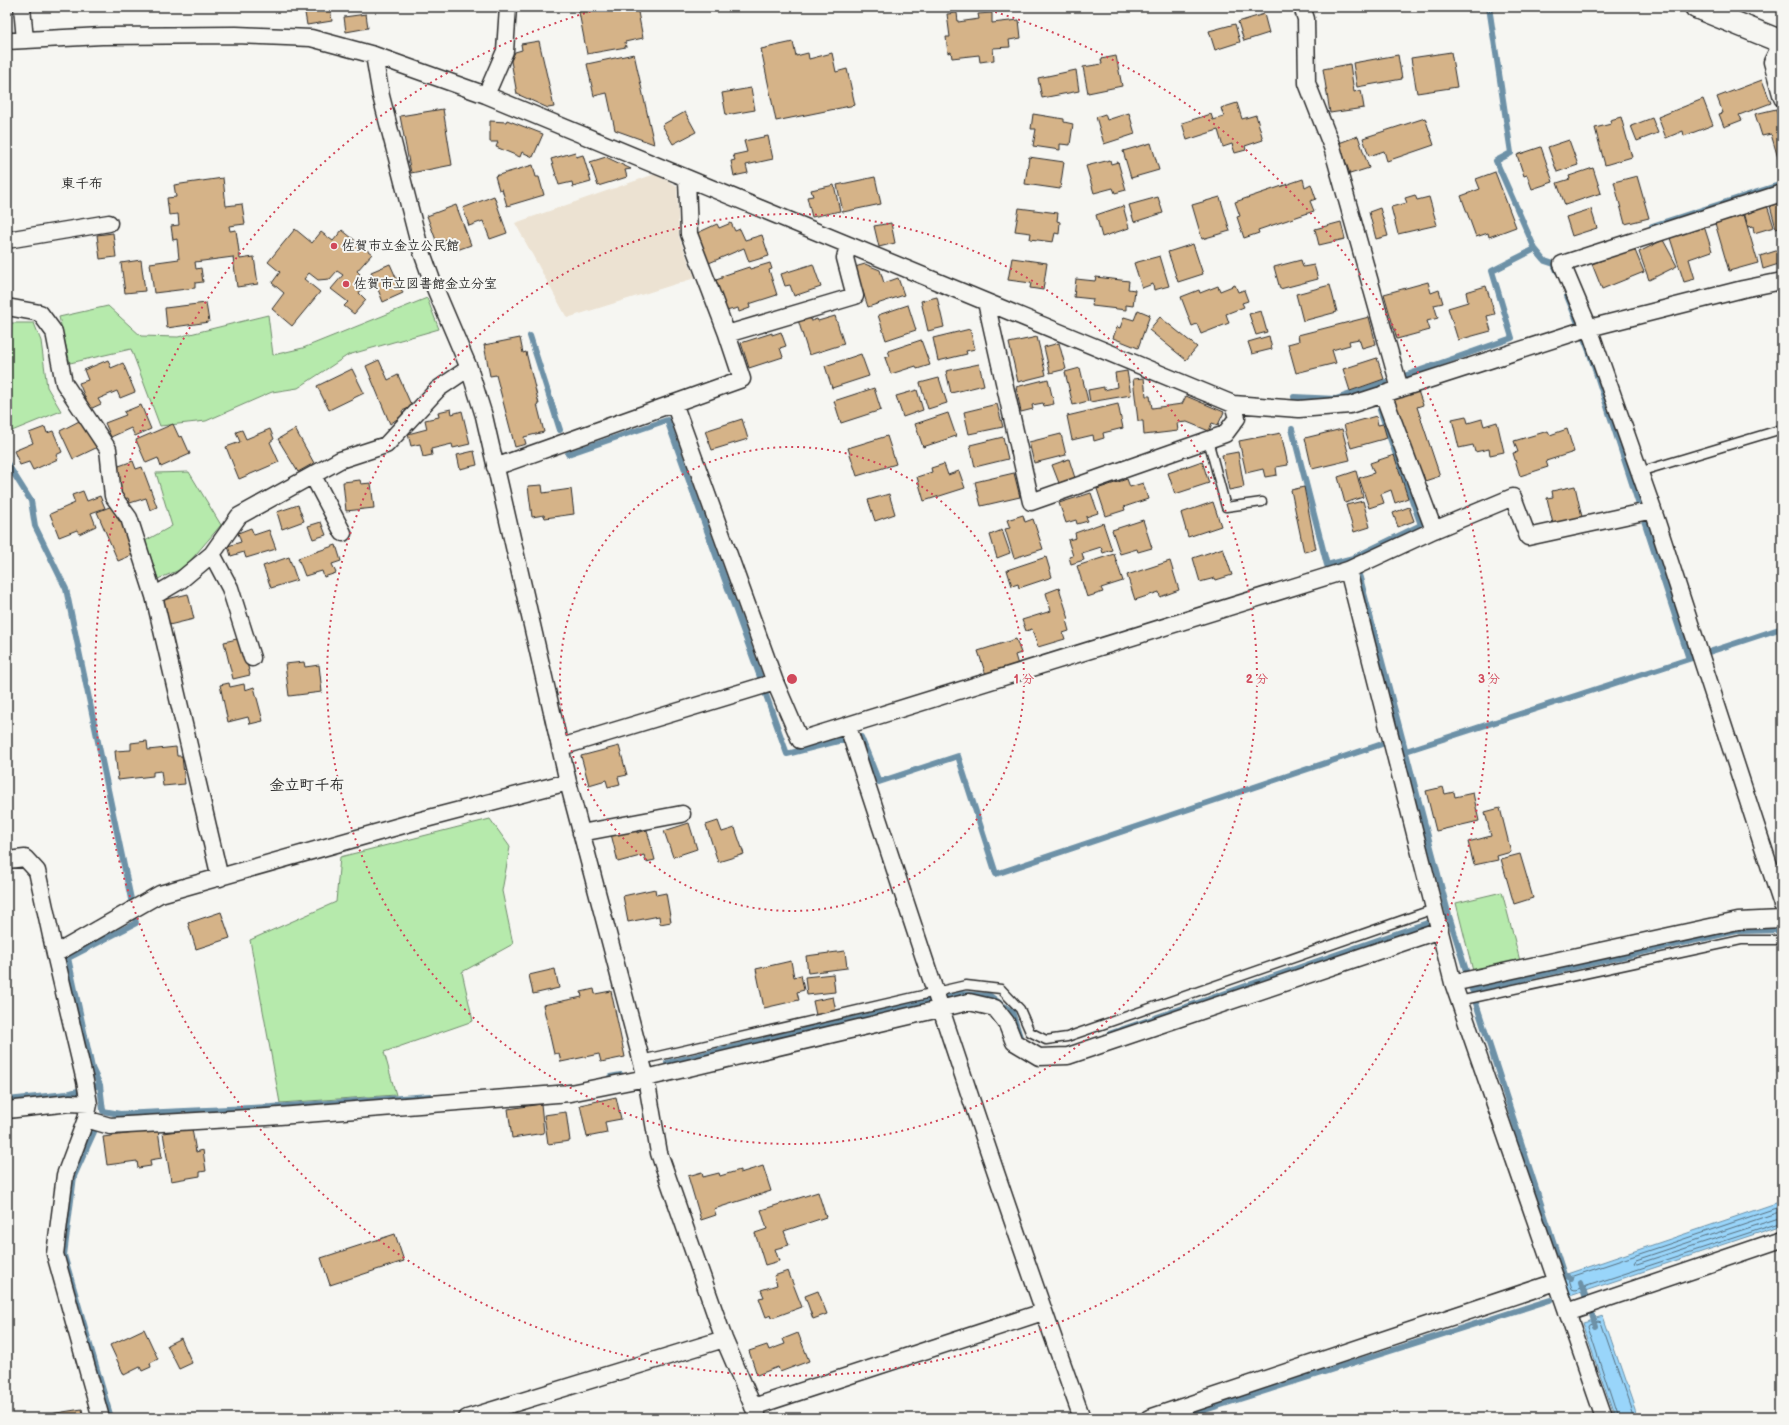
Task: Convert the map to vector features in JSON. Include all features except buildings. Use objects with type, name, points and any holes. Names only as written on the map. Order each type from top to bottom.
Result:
[{"type":"main road","points":[[1696,7],[1718,11],[1782,42]]},
{"type":"street","points":[[22,7],[25,40]]},
{"type":"street","points":[[486,95],[505,51],[508,7]]},
{"type":"street","points":[[1302,7],[1306,19],[1307,84],[1332,147],[1400,389]]},
{"type":"street","points":[[7,41],[102,36],[236,35],[311,38],[374,55],[486,95],[1234,404],[1299,409],[1350,405],[1583,330],[1743,289],[1782,281]]},
{"type":"street","points":[[1782,42],[1772,62],[1782,98]]},
{"type":"street","points":[[374,55],[381,96],[419,244],[434,286],[469,368],[484,416],[568,782],[640,1060],[646,1078],[659,1153],[724,1339],[756,1413],[1043,1312]]},
{"type":"street","points":[[495,467],[742,379],[728,334],[689,234],[687,179]]},
{"type":"street","points":[[1782,193],[1562,264],[1583,330],[1653,510],[1782,905]]},
{"type":"street","points":[[7,240],[109,223]]},
{"type":"street","points":[[728,334],[855,296],[845,258],[848,245]]},
{"type":"street","points":[[986,302],[1032,502],[1225,434],[1237,418],[1234,404]]},
{"type":"street","points":[[7,307],[40,313],[54,332],[64,383],[108,449],[113,496],[129,518],[154,596],[220,878]]},
{"type":"street","points":[[154,596],[181,580],[212,554],[239,516],[340,460],[386,445],[438,389],[469,368]]},
{"type":"street","points":[[1383,394],[1434,530]]},
{"type":"street","points":[[674,403],[775,682],[800,740],[848,727],[1348,570],[1434,530],[1513,497],[1528,537],[1653,510]]},
{"type":"street","points":[[313,476],[343,533]]},
{"type":"street","points":[[212,554],[230,588],[252,658]]},
{"type":"street","points":[[1348,570],[1440,930],[1462,981],[1463,1000],[1566,1312],[1604,1418]]},
{"type":"street","points":[[561,747],[775,682]]},
{"type":"street","points":[[848,727],[940,1010],[1043,1312],[1082,1418]]},
{"type":"street","points":[[55,954],[160,894],[414,822],[568,782]]},
{"type":"street","points":[[581,833],[682,814]]},
{"type":"street","points":[[7,860],[25,858],[37,872],[85,1081],[88,1111],[65,1175],[55,1254],[101,1418]]},
{"type":"street","points":[[1462,981],[1738,921],[1782,919]]},
{"type":"street","points":[[7,1110],[70,1103],[88,1111],[110,1126],[267,1117],[563,1094],[646,1078],[969,1002],[995,1008],[1006,1022],[1014,1042],[1039,1057],[1068,1056],[1440,930]]},
{"type":"street","points":[[1566,1312],[1782,1239]]},
{"type":"street","points":[[1149,1418],[1556,1282]]},
{"type":"street","points":[[467,1418],[724,1339]]},
{"type":"lane","points":[[1639,472],[1782,429]]},
{"type":"lane","points":[[1208,440],[1226,507],[1262,502]]},
{"type":"lane","points":[[640,1060],[966,984],[1001,989],[1020,1009],[1030,1032],[1046,1040],[1067,1037],[1434,909]]},
{"type":"lane","points":[[1463,1000],[1741,940],[1782,940]]},
{"type":"shaded area","points":[[655,174],[677,186],[679,237],[695,278],[567,318],[515,223]]},
{"type":"green space","points":[[427,298],[439,329],[348,355],[298,388],[272,392],[206,421],[160,426],[131,349],[70,363],[59,317],[108,306],[141,336],[178,337],[268,315],[273,355],[303,348]]},
{"type":"green space","points":[[7,323],[34,323],[41,341],[47,387],[61,411],[7,433]]},
{"type":"green space","points":[[189,472],[221,525],[184,568],[158,579],[145,541],[172,526],[156,473]]},
{"type":"green space","points":[[490,819],[510,847],[502,891],[513,944],[462,972],[473,1021],[384,1052],[396,1095],[280,1103],[250,940],[336,902],[340,857]]},
{"type":"green space","points":[[1502,892],[1520,961],[1473,971],[1456,903]]},
{"type":"water","points":[[1782,1201],[1782,1225],[1570,1296],[1564,1275]]},
{"type":"water","points":[[1603,1316],[1638,1418],[1615,1418],[1582,1322]]},
{"type":"waterway","points":[[1489,7],[1511,153],[1496,161],[1535,249],[1545,261],[1554,264],[1557,271]]},
{"type":"waterway","points":[[1652,226],[1782,184]]},
{"type":"waterway","points":[[1404,376],[1512,338],[1492,271],[1535,249]]},
{"type":"waterway","points":[[1567,296],[1589,351],[1689,659]]},
{"type":"waterway","points":[[530,336],[560,430]]},
{"type":"waterway","points":[[1294,397],[1336,399],[1385,382]]},
{"type":"waterway","points":[[1292,429],[1327,565],[1353,558],[1421,525],[1380,410]]},
{"type":"waterway","points":[[568,454],[667,420],[760,677]]},
{"type":"waterway","points":[[7,463],[31,501],[35,526],[66,589],[136,923],[68,958],[92,1068],[100,1085]]},
{"type":"waterway","points":[[1353,558],[1360,578],[1449,916]]},
{"type":"waterway","points":[[1700,655],[1782,628]]},
{"type":"waterway","points":[[1406,751],[1692,658]]},
{"type":"waterway","points":[[766,695],[787,754],[842,740]]},
{"type":"waterway","points":[[861,737],[879,782],[958,756],[996,874],[1385,743]]},
{"type":"waterway","points":[[1109,1034],[1449,916],[1472,990],[1737,931],[1782,930]]},
{"type":"waterway","points":[[667,1063],[961,994],[990,996],[1012,1012],[1020,1037]]},
{"type":"waterway","points":[[1473,994],[1564,1275],[1571,1278]]},
{"type":"waterway","points":[[610,1077],[621,1075]]},
{"type":"waterway","points":[[7,1100],[67,1094],[100,1085],[103,1111],[120,1114],[272,1107],[430,1096]]},
{"type":"waterway","points":[[98,1123],[74,1176],[64,1255],[111,1418]]},
{"type":"waterway","points":[[1581,1283],[1595,1326]]},
{"type":"waterway","points":[[1180,1418],[1550,1300]]},
{"type":"place","name":"佐賀市立金立公民館","points":[[334,246]]},
{"type":"place","name":"佐賀市立図書館金立分室","points":[[346,284]]},
{"type":"district","name":"東千布","points":[[82,183]]},
{"type":"district","name":"金立町千布","points":[[307,785]]}]
